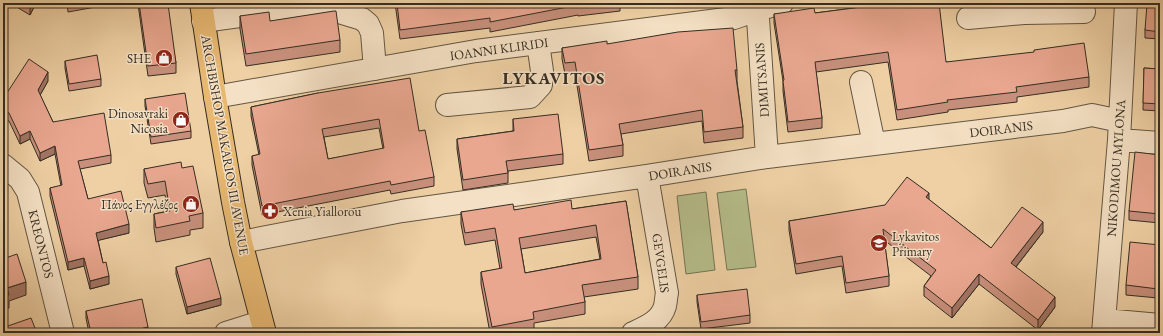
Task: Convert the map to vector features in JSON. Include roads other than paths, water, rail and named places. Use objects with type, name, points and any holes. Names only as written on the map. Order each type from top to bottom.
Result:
[{"type":"main road","name":"ARCHBISHOP MAKARIOS III AVENUE","points":[[202,12],[233,202],[241,242],[263,327]]},
{"type":"street","name":"IOANNI KLIRIDI","points":[[215,97],[476,51],[734,18],[757,6],[782,3]]},
{"type":"street","name":"NIKODIMOU MYLONA","points":[[1104,326],[1120,130],[1126,3]]},
{"type":"street","points":[[202,12],[314,6],[362,19],[368,24],[372,33],[375,69]]},
{"type":"street","name":"DIMITSANIS","points":[[757,6],[767,157]]},
{"type":"street","points":[[968,18],[1023,8],[1084,12]]},
{"type":"street","points":[[447,105],[530,97],[541,85],[542,72],[538,43]]},
{"type":"street","points":[[861,82],[874,144]]},
{"type":"street","name":"DOIRANIS","points":[[241,242],[402,211],[647,176],[767,157],[1063,121],[1092,115],[1120,130],[1160,143]]},
{"type":"street","name":"KREONTOS","points":[[3,165],[20,179],[28,192],[63,333]]},
{"type":"street","name":"GEVGELIS","points":[[633,333],[648,326],[659,318],[665,306],[666,293],[647,176]]},
{"type":"street","points":[[1104,326],[1160,324]]},
{"type":"street","points":[[226,333],[263,327]]},
{"type":"place","name":"SHE","points":[[164,58]]},
{"type":"place","name":"Dinosavraki Nicosia","points":[[181,120]]},
{"type":"place","name":"Πάνος Εγγλέζος","points":[[191,204]]},
{"type":"place","name":"Xenia Yiallorou","points":[[270,211]]},
{"type":"place","name":"Lykavitos Primary","points":[[879,243]]},
{"type":"district","name":"LYKAVITOS","points":[[554,78]]}]
